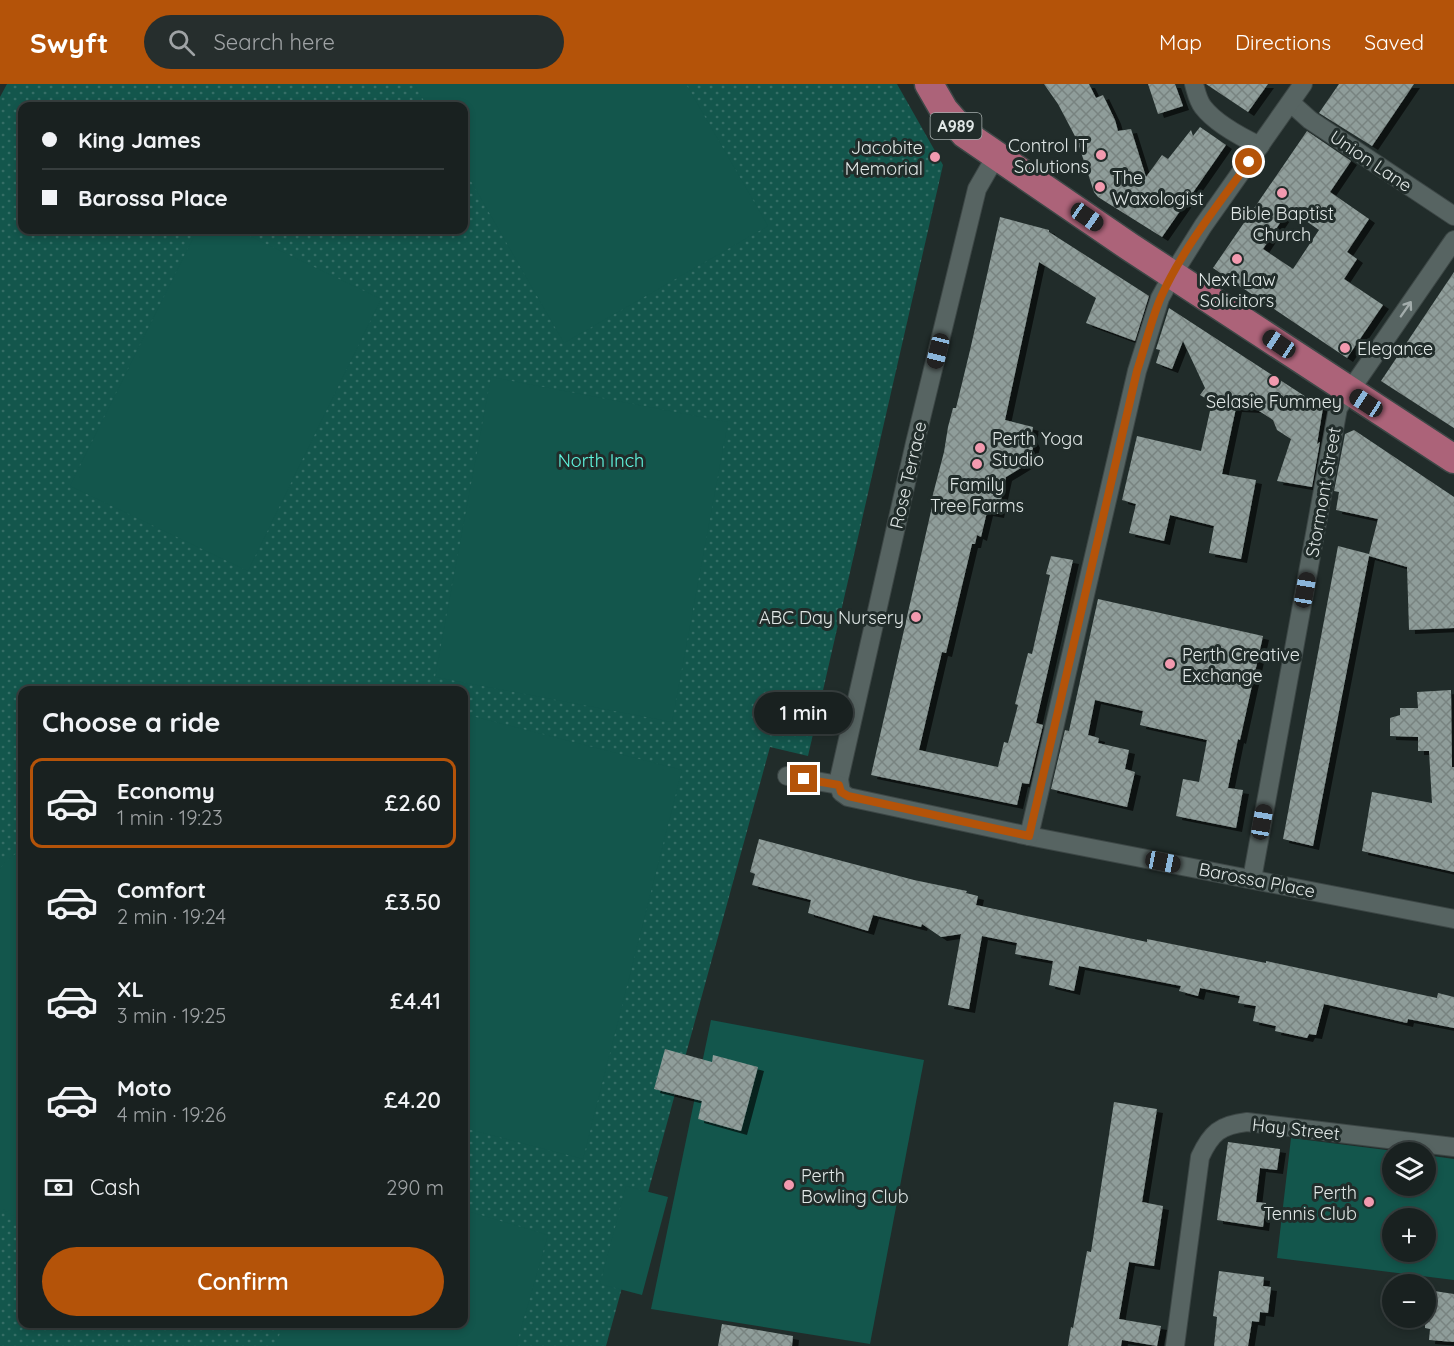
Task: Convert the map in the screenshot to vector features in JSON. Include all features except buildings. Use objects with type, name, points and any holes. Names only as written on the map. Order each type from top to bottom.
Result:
[{"type":"main road","name":"A989","points":[[929,84],[944,110],[965,134],[1454,459]]},
{"type":"street","points":[[1194,84],[1201,105],[1207,111],[1244,138],[1260,146]]},
{"type":"street","points":[[1029,836],[1137,371],[1160,298],[1203,226],[1303,84]]},
{"type":"street","name":"Union Lane","points":[[1291,103],[1310,120],[1454,216]]},
{"type":"street","name":"Rose Terrace","points":[[844,791],[915,443],[977,189],[996,156]]},
{"type":"street","name":"Stormont Street","points":[[1252,879],[1338,408],[1454,240]]},
{"type":"street","name":"Barossa Place","points":[[787,776],[1029,836],[1454,919]]},
{"type":"street","name":"Hay Street","points":[[1175,1346],[1200,1157],[1208,1141],[1217,1131],[1247,1122],[1454,1147]]},
{"type":"green space","name":"North Inch","points":[[7,84],[897,84],[943,165],[808,756],[770,747],[606,1346],[0,1346],[0,97]]},
{"type":"green space","points":[[414,84],[686,84],[768,226],[564,343],[468,176],[468,102],[425,102]]},
{"type":"green space","points":[[195,234],[245,234],[381,299],[248,571],[70,486]]},
{"type":"green space","points":[[491,377],[728,422],[672,722],[435,677]]},
{"type":"green space","points":[[468,715],[682,770],[583,1159],[468,1129]]},
{"type":"green space","points":[[18,852],[18,1219],[0,1207],[0,869]]},
{"type":"green space","name":"Perth Bowling Club","points":[[711,1020],[924,1060],[870,1344],[651,1309]]},
{"type":"green space","name":"Perth Tennis Club","points":[[1291,1138],[1382,1149],[1382,1196],[1436,1196],[1436,1157],[1454,1159],[1454,1280],[1436,1278],[1436,1274],[1406,1274],[1277,1258]]},
{"type":"green space","points":[[626,1186],[668,1197],[642,1295],[600,1284]]},
{"type":"green space","points":[[468,1211],[548,1235],[516,1346],[276,1346],[281,1328],[468,1328]]},
{"type":"place","name":"Control IT Solutions","points":[[1101,155]]},
{"type":"place","name":"Jacobite Memorial","points":[[935,157]]},
{"type":"place","name":"The Waxologist","points":[[1100,187]]},
{"type":"place","name":"Bible Baptist Church","points":[[1282,193]]},
{"type":"place","name":"Next Law Solicitors","points":[[1237,259]]},
{"type":"place","name":"Elegance","points":[[1345,348]]},
{"type":"place","name":"Selasie Fummey","points":[[1274,381]]},
{"type":"place","name":"Perth Yoga Studio","points":[[980,448]]},
{"type":"place","name":"Family Tree Farms","points":[[977,464]]},
{"type":"place","name":"ABC Day Nursery","points":[[916,617]]},
{"type":"place","name":"Perth Creative Exchange","points":[[1170,664]]},
{"type":"place","name":"Perth Bowling Club","points":[[789,1185]]},
{"type":"place","name":"Perth Tennis Club","points":[[1369,1202]]},
{"type":"route","points":[[804,779],[839,785],[841,792],[848,796],[1029,836],[1137,371],[1160,298],[1203,226],[1249,162]]}]
